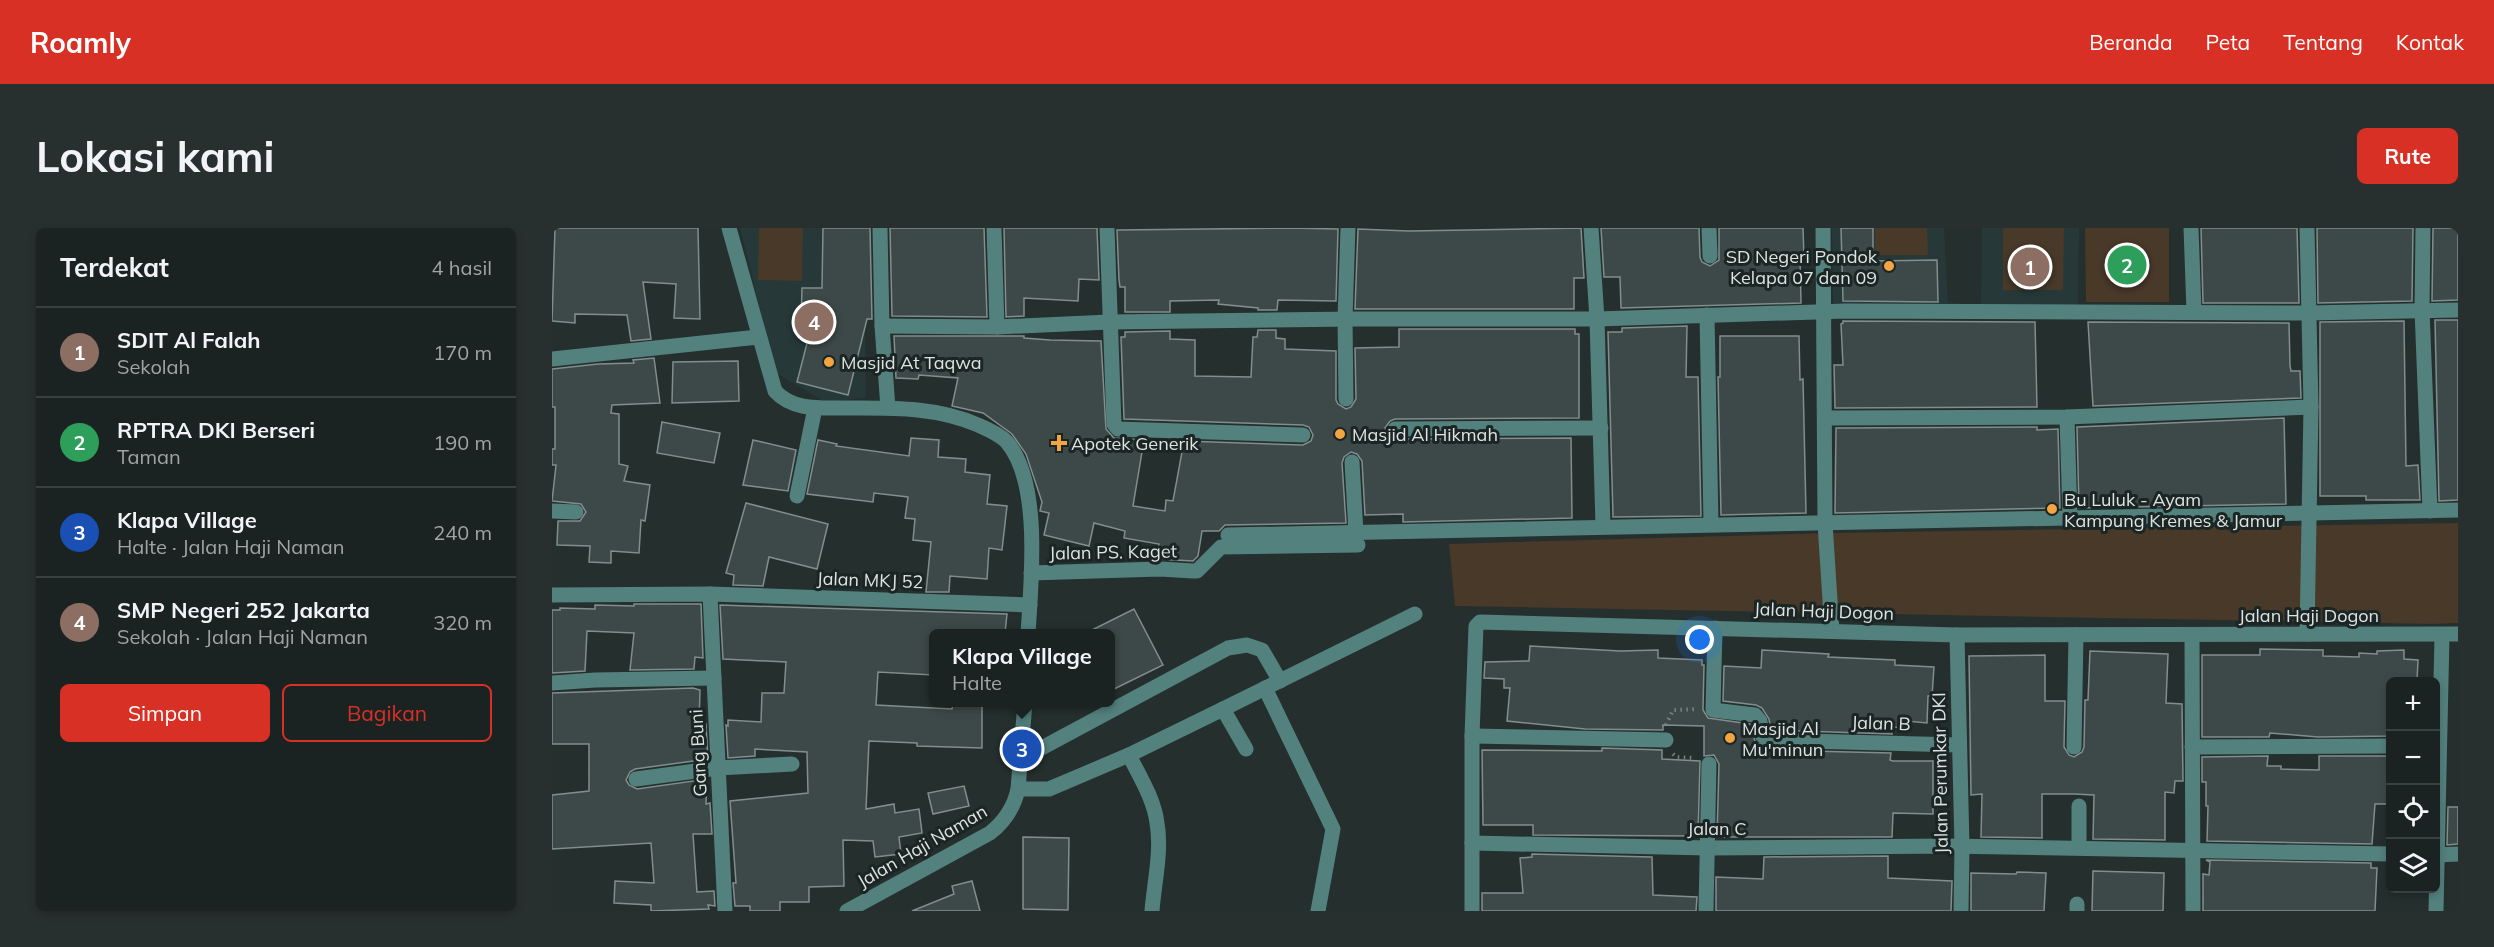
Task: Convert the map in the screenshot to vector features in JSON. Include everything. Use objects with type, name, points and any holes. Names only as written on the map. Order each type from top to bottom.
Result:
[{"type":"street","points":[[729,228],[774,390],[788,402],[815,408],[888,408],[938,412],[988,429],[1005,441],[1016,458],[1024,478],[1029,502],[1031,573],[1028,629]]},
{"type":"street","points":[[880,228],[882,326],[888,408]]},
{"type":"street","points":[[994,228],[997,327]]},
{"type":"street","points":[[1107,228],[1114,423],[1118,429],[1303,435]]},
{"type":"street","points":[[1346,399],[1345,319],[1348,228]]},
{"type":"street","points":[[1591,228],[1597,318],[1603,526]]},
{"type":"street","points":[[1709,228],[1710,256]]},
{"type":"street","points":[[1823,228],[1826,523],[1832,631]]},
{"type":"street","points":[[2191,228],[2194,311]]},
{"type":"street","points":[[2307,228],[2307,313],[2311,407],[2307,634]]},
{"type":"street","points":[[2423,228],[2422,310],[2430,511]]},
{"type":"street","points":[[882,326],[997,327],[1109,322],[1597,318],[1825,311],[2307,313],[2458,310]]},
{"type":"street","points":[[1707,315],[1711,524]]},
{"type":"street","points":[[552,359],[758,337]]},
{"type":"street","points":[[1826,418],[2067,417],[2311,407]]},
{"type":"street","points":[[797,496],[815,408]]},
{"type":"street","points":[[2067,417],[2070,518]]},
{"type":"street","points":[[1395,429],[1601,428]]},
{"type":"street","points":[[1352,462],[1357,539],[1603,526],[2458,510]]},
{"type":"street","points":[[552,511],[576,512]]},
{"type":"street","name":"Jalan PS. Kaget","points":[[1031,573],[1160,569],[1197,571],[1225,541],[1357,539]]},
{"type":"street","name":"Jalan MKJ 52","points":[[552,596],[710,594],[1030,605]]},
{"type":"street","name":"Gang Buni","points":[[710,594],[725,911]]},
{"type":"street","points":[[1018,789],[1049,789],[1129,755],[1415,614]]},
{"type":"street","name":"Jalan Haji Dogon","points":[[1472,911],[1472,736],[1476,626],[1480,622],[1957,634],[2458,634]]},
{"type":"street","name":"Jalan B","points":[[1715,628],[1713,710],[1755,715],[1760,720],[1762,735],[1767,740],[1958,746]]},
{"type":"street","name":"Jalan Perumkar DKI","points":[[1957,634],[1962,846],[1961,911]]},
{"type":"street","points":[[2074,747],[2076,635]]},
{"type":"street","points":[[2192,635],[2193,911]]},
{"type":"street","points":[[2438,731],[2442,635]]},
{"type":"street","points":[[1022,759],[1228,648],[1247,645],[1262,650],[1280,681]]},
{"type":"street","points":[[552,683],[714,678]]},
{"type":"street","points":[[1265,688],[1333,829],[1318,911]]},
{"type":"street","name":"Jalan Haji Naman","points":[[847,911],[990,833],[1009,814],[1016,801],[1018,789],[1022,759],[1024,707]]},
{"type":"street","points":[[1223,709],[1245,750]]},
{"type":"street","points":[[1472,736],[1666,740]]},
{"type":"street","points":[[2192,747],[2386,746]]},
{"type":"street","points":[[1129,755],[1152,802],[1158,824],[1152,911]]},
{"type":"street","points":[[636,779],[718,768],[792,764]]},
{"type":"street","points":[[1706,911],[1709,764]]},
{"type":"street","points":[[2436,839],[2437,785]]},
{"type":"street","points":[[2079,806],[2079,848]]},
{"type":"street","name":"Jalan C","points":[[1472,843],[1708,848],[1962,846],[2386,854]]},
{"type":"street","points":[[2440,855],[2458,855]]},
{"type":"street","points":[[2436,893],[2436,911]]},
{"type":"shaded area","points":[[740,228],[864,228],[866,397],[827,403],[776,373]]},
{"type":"shaded area","points":[[759,228],[803,228],[802,281],[758,280]]},
{"type":"shaded area","name":"SD Negeri Pondok Kelapa 07 dan 09","points":[[1832,228],[1944,228],[1948,303],[1833,305]]},
{"type":"shaded area","points":[[1875,228],[1927,228],[1928,255],[1875,255]]},
{"type":"shaded area","points":[[1982,228],[2079,228],[2078,307],[1981,306]]},
{"type":"shaded area","points":[[2003,228],[2064,228],[2063,290],[2003,290]]},
{"type":"shaded area","points":[[2085,228],[2169,228],[2169,302],[2086,302]]},
{"type":"shaded area","points":[[2458,523],[2458,623],[2432,624],[1455,606],[1449,544],[1831,533]]},
{"type":"building","points":[[555,228],[698,228],[700,319],[674,318],[676,284],[643,282],[651,339],[631,341],[627,315],[575,314],[575,323],[552,321]]},
{"type":"building","points":[[823,228],[870,228],[872,319],[867,319],[848,395],[797,382],[812,324],[801,324],[802,288],[822,288]]},
{"type":"building","points":[[890,228],[984,228],[987,317],[892,316]]},
{"type":"building","points":[[1004,228],[1097,228],[1099,280],[1079,279],[1078,301],[1024,298],[1024,316],[1006,317]]},
{"type":"building","points":[[1581,228],[1584,278],[1574,278],[1574,309],[1355,309],[1358,229],[1409,231]]},
{"type":"building","points":[[1601,228],[1699,228],[1700,257],[1702,262],[1710,266],[1719,260],[1719,228],[1803,228],[1804,258],[1800,258],[1801,303],[1621,308],[1620,277],[1604,277]]},
{"type":"building","points":[[1841,228],[1873,228],[1873,261],[1937,260],[1938,302],[1843,301]]},
{"type":"building","points":[[2201,228],[2297,228],[2299,303],[2203,303]]},
{"type":"building","points":[[2317,228],[2413,228],[2412,301],[2318,303]]},
{"type":"building","points":[[2433,228],[2458,228],[2458,300],[2432,301]]},
{"type":"building","points":[[1338,229],[1336,301],[1278,300],[1277,310],[1258,310],[1258,308],[1218,304],[1219,300],[1170,301],[1170,312],[1125,312],[1125,287],[1120,287],[1119,280],[1117,230]]},
{"type":"building","points":[[2435,320],[2458,320],[2458,500],[2439,501]]},
{"type":"building","points":[[1843,321],[2035,322],[2037,407],[1835,408],[1834,365],[1843,365],[1841,324]]},
{"type":"building","points":[[2404,321],[2406,466],[2418,465],[2420,500],[2366,500],[2366,496],[2320,496],[2320,322]]},
{"type":"building","points":[[2088,322],[2289,323],[2290,366],[2291,371],[2300,371],[2301,398],[2093,406]]},
{"type":"building","points":[[1687,326],[1686,377],[1698,377],[1701,516],[1613,517],[1608,332],[1622,332],[1622,328]]},
{"type":"building","points":[[1399,329],[1575,329],[1575,334],[1579,334],[1579,418],[1395,419],[1390,421],[1385,428],[1387,434],[1395,439],[1571,438],[1572,518],[1403,522],[1403,514],[1365,515],[1362,461],[1357,454],[1351,452],[1344,457],[1342,463],[1346,523],[1225,525],[1219,531],[1202,531],[1198,556],[1193,561],[1157,559],[1159,544],[1124,538],[1125,531],[1094,523],[1089,546],[1044,535],[1049,513],[1040,511],[1042,502],[1026,454],[1012,434],[983,413],[952,406],[958,378],[919,375],[918,379],[896,378],[894,336],[1024,336],[1024,338],[1050,340],[1101,341],[1106,429],[1114,438],[1144,440],[1133,506],[1165,511],[1166,500],[1173,501],[1184,441],[1303,445],[1311,441],[1313,435],[1309,427],[1303,425],[1124,419],[1121,337],[1125,337],[1125,332],[1170,331],[1170,339],[1195,340],[1195,376],[1251,377],[1253,337],[1257,337],[1258,330],[1276,330],[1276,338],[1285,339],[1285,349],[1336,351],[1336,400],[1346,409],[1351,407],[1356,399],[1355,348],[1399,347]]},
{"type":"building","points":[[1720,336],[1799,336],[1800,380],[1803,379],[1806,513],[1721,515],[1718,377],[1720,377]]},
{"type":"building","points":[[654,358],[660,403],[612,405],[611,413],[619,414],[619,464],[628,466],[624,481],[650,485],[645,521],[641,520],[639,553],[611,551],[611,563],[589,562],[590,546],[557,545],[558,521],[580,521],[586,512],[581,504],[552,501],[556,465],[552,465],[552,449],[555,449],[555,407],[552,407],[552,369],[634,363],[633,360]]},
{"type":"building","points":[[738,361],[739,401],[672,403],[673,362]]},
{"type":"building","points":[[2284,418],[2286,504],[2079,508],[2077,427]]},
{"type":"building","points":[[662,422],[720,433],[714,463],[657,453]]},
{"type":"building","points":[[2037,427],[2037,430],[2058,429],[2060,508],[1835,513],[1836,428]]},
{"type":"building","points":[[911,438],[939,440],[938,457],[966,459],[965,472],[990,475],[987,504],[1007,506],[1002,550],[989,548],[987,579],[950,576],[949,592],[926,592],[931,542],[913,540],[915,519],[905,518],[908,497],[874,493],[873,502],[807,494],[818,440],[837,444],[836,446],[909,456]]},
{"type":"building","points":[[753,440],[796,450],[788,491],[743,485]]},
{"type":"building","points":[[746,503],[828,524],[817,569],[769,557],[763,586],[733,585],[734,575],[726,573]]},
{"type":"building","points":[[634,604],[701,604],[703,658],[695,657],[694,669],[630,670],[634,633],[587,631],[585,671],[552,673],[552,610],[560,610],[560,608],[595,609],[595,605],[634,606]]},
{"type":"building","points":[[720,605],[1007,614],[1005,629],[929,629],[929,675],[878,672],[876,705],[952,709],[952,707],[982,707],[982,748],[917,746],[917,743],[869,741],[866,809],[894,804],[895,813],[919,809],[922,833],[899,837],[901,854],[875,857],[873,841],[843,840],[844,886],[809,887],[809,902],[780,902],[780,911],[750,911],[750,906],[735,906],[733,883],[736,883],[730,801],[808,793],[807,752],[755,749],[755,756],[728,758],[726,725],[728,726],[728,720],[761,722],[762,693],[784,693],[786,662],[723,659]]},
{"type":"building","points":[[1134,609],[1163,665],[1115,689],[1115,629],[1094,629]]},
{"type":"building","points":[[1530,646],[1620,651],[1658,650],[1658,658],[1702,660],[1702,665],[1704,665],[1703,710],[1708,718],[1750,724],[1755,741],[1767,750],[1891,753],[1890,760],[1893,761],[1933,761],[1933,814],[1893,813],[1892,837],[1717,837],[1719,764],[1714,755],[1704,756],[1704,726],[1663,725],[1663,730],[1585,729],[1507,721],[1510,688],[1504,688],[1504,679],[1484,678],[1485,662],[1529,661]]},
{"type":"building","points":[[2260,649],[2323,650],[2323,656],[2359,657],[2359,653],[2377,654],[2377,651],[2404,650],[2404,659],[2418,660],[2417,677],[2386,677],[2386,736],[2318,737],[2270,733],[2269,737],[2202,737],[2202,655],[2260,655]]},
{"type":"building","points":[[1762,650],[1829,654],[1828,657],[1895,660],[1895,665],[1934,667],[1932,696],[1928,696],[1927,723],[1907,721],[1907,728],[1892,727],[1892,734],[1771,730],[1769,719],[1762,708],[1756,705],[1723,701],[1724,666],[1761,668]]},
{"type":"building","points":[[2090,651],[2168,654],[2166,703],[2182,704],[2183,781],[2175,781],[2174,793],[2165,792],[2165,840],[2093,839],[2094,795],[2074,794],[2042,794],[2042,838],[1981,837],[1982,794],[1971,795],[1969,656],[2045,655],[2045,701],[2065,701],[2064,747],[2069,755],[2074,757],[2082,752],[2084,747],[2085,700],[2088,700]]},
{"type":"building","points":[[693,688],[700,690],[699,724],[706,724],[708,759],[635,769],[630,772],[626,780],[629,785],[637,789],[707,779],[706,804],[710,803],[712,834],[693,834],[697,892],[714,891],[715,906],[708,905],[709,909],[651,911],[651,905],[614,903],[615,881],[654,883],[651,843],[552,849],[552,795],[589,791],[589,744],[552,744],[552,693]]},
{"type":"building","points":[[1602,748],[1662,750],[1662,759],[1700,761],[1698,836],[1533,835],[1533,825],[1483,825],[1482,750],[1602,751]]},
{"type":"building","points":[[2268,756],[2267,766],[2281,766],[2281,769],[2319,770],[2319,756],[2386,756],[2386,804],[2375,804],[2372,844],[2207,841],[2208,806],[2206,806],[2206,782],[2202,782],[2202,757]]},
{"type":"building","points":[[964,786],[969,806],[933,814],[928,793]]},
{"type":"building","points":[[2448,807],[2458,807],[2458,844],[2447,845]]},
{"type":"building","points":[[1023,837],[1069,838],[1068,910],[1023,909]]},
{"type":"building","points":[[1532,854],[1652,857],[1653,895],[1697,897],[1696,911],[1482,911],[1482,893],[1523,893],[1520,858],[1532,857]]},
{"type":"building","points":[[1888,856],[1888,878],[1952,881],[1951,911],[1716,911],[1716,877],[1763,879],[1764,857]]},
{"type":"building","points":[[2206,860],[2371,863],[2371,868],[2377,868],[2375,911],[2203,911],[2203,874],[2209,875],[2210,862]]},
{"type":"building","points":[[2093,871],[2164,873],[2163,911],[2092,911]]},
{"type":"building","points":[[2017,872],[2046,873],[2044,911],[1971,911],[1971,873],[2016,874]]},
{"type":"building","points":[[972,881],[980,911],[912,911],[954,894],[952,886]]},
{"type":"place","name":"RPTRA DKI Berseri","points":[[2127,265]]},
{"type":"place","name":"SD Negeri Pondok Kelapa 07 dan 09","points":[[1889,266]]},
{"type":"place","name":"SDIT Al Falah","points":[[2030,267]]},
{"type":"place","name":"SMP Negeri 252 Jakarta","points":[[814,322]]},
{"type":"place","name":"Masjid At Taqwa","points":[[829,362]]},
{"type":"place","name":"Masjid Al Hikmah","points":[[1340,434]]},
{"type":"place","name":"Apotek Generik","points":[[1059,443]]},
{"type":"place","name":"Bu Luluk - Ayam Kampung Kremes & Jamur","points":[[2052,509]]},
{"type":"place","name":"Masjid Al Mu'minun","points":[[1730,738]]},
{"type":"place","name":"Klapa Village","points":[[1022,749]]}]
